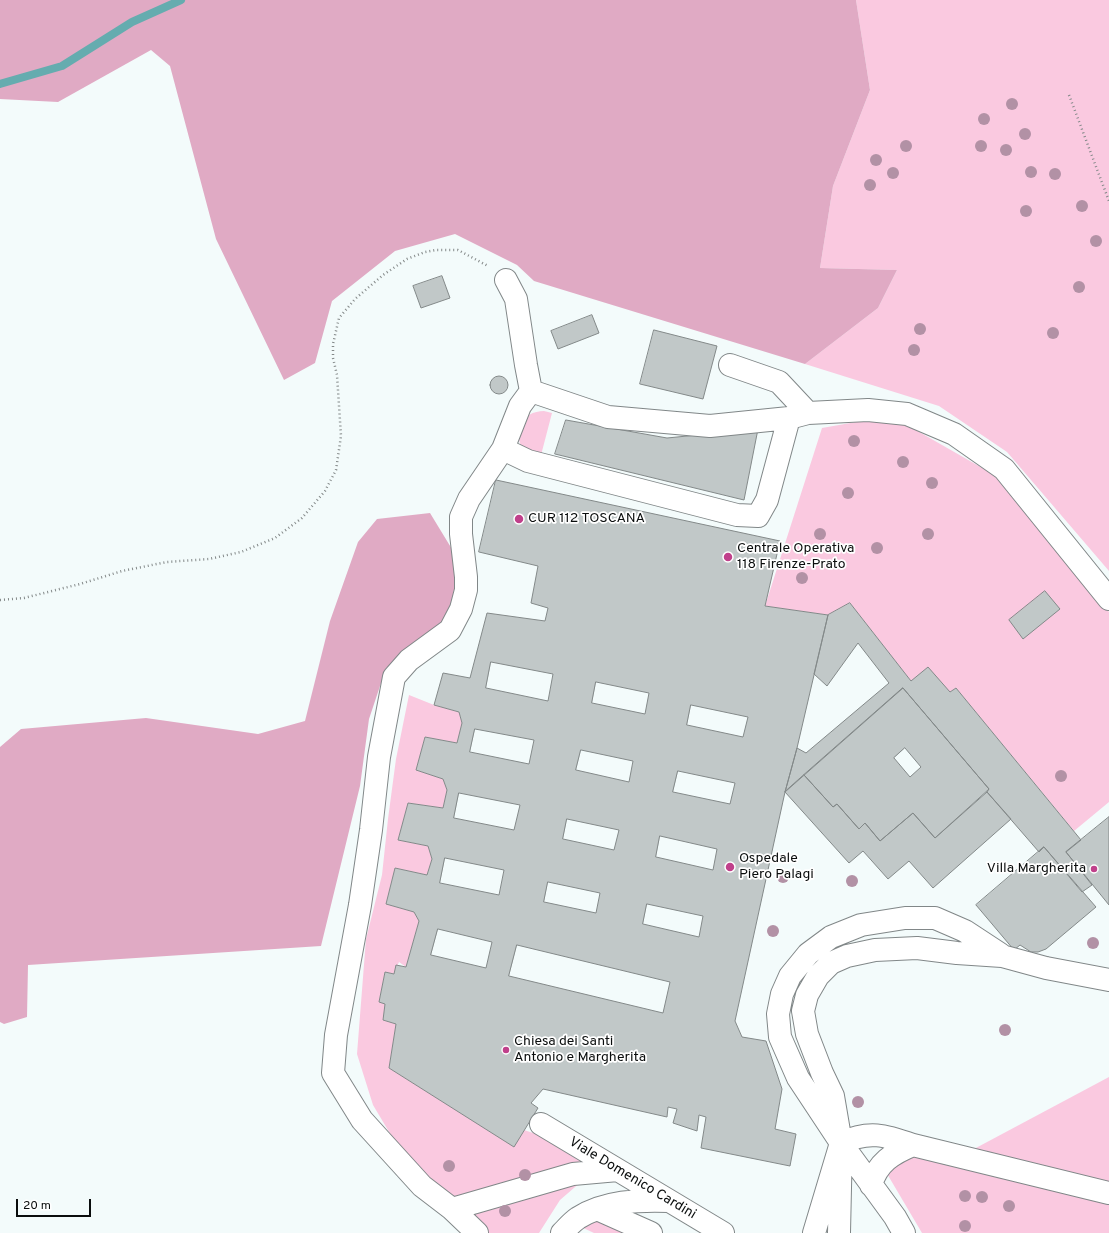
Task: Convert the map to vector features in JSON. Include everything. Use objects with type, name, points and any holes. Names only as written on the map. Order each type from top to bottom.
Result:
[{"type":"lane","points":[[477,1233],[452,1209],[422,1186],[362,1120],[333,1073],[336,1035],[360,905],[367,860],[379,757],[394,677],[409,660],[450,630],[461,609],[466,590],[466,577],[461,534],[461,517],[469,499],[504,449],[520,406],[531,391],[516,299],[506,280]]},
{"type":"lane","points":[[730,365],[779,382],[799,415]]},
{"type":"lane","points":[[531,391],[608,418],[710,426],[799,415],[868,410],[907,414],[954,434],[1004,469],[1109,599]]},
{"type":"lane","points":[[504,449],[528,461],[737,515],[758,516],[767,500],[799,415]]},
{"type":"lane","points":[[904,1233],[895,1217],[841,1143],[798,1078],[788,1059],[780,1036],[778,1014],[782,994],[790,976],[808,954],[831,937],[861,925],[904,918],[935,918],[965,931],[1002,956]]},
{"type":"lane","points":[[839,1233],[841,1143],[833,1096],[822,1073],[807,1034],[803,1012],[807,995],[818,976],[830,963],[847,956],[875,950],[917,948],[1002,956],[1046,968],[1109,980]]},
{"type":"lane","name":"Viale Domenico Cardini","points":[[541,1124],[723,1233]]},
{"type":"lane","points":[[841,1143],[853,1138],[868,1135],[888,1136],[913,1145],[1109,1193]]},
{"type":"lane","points":[[814,1233],[841,1143]]},
{"type":"lane","points":[[871,1185],[874,1176],[888,1158],[899,1150],[913,1145]]},
{"type":"lane","points":[[452,1209],[573,1174],[618,1170]]},
{"type":"lane","points":[[562,1233],[578,1218],[597,1209],[623,1202],[669,1201]]},
{"type":"lane","points":[[597,1209],[651,1233]]},
{"type":"path","points":[[1069,96],[1109,201]]},
{"type":"path","points":[[0,600],[24,598],[80,584],[122,571],[167,562],[210,559],[240,552],[274,538],[302,518],[325,491],[336,470],[341,436],[337,375],[333,358],[334,344],[340,318],[355,298],[383,275],[407,259],[425,252],[436,250],[458,250],[485,264],[506,280]]},
{"type":"shaded area","points":[[0,0],[856,0],[870,90],[833,186],[820,268],[897,270],[878,308],[805,364],[534,281],[517,265],[455,234],[395,251],[332,301],[315,363],[284,380],[216,239],[170,66],[151,50],[58,102],[0,99]]},
{"type":"shaded area","points":[[856,0],[1109,0],[1109,571],[1007,452],[939,406],[805,364],[878,308],[897,270],[820,268],[833,186],[870,90]]},
{"type":"shaded area","points":[[538,411],[552,413],[540,459],[525,451],[520,443],[519,432],[525,418]]},
{"type":"shaded area","points":[[873,419],[907,425],[998,477],[1109,612],[1109,802],[1074,831],[956,688],[950,692],[911,681],[850,603],[828,615],[765,606],[822,428]]},
{"type":"shaded area","points":[[430,513],[458,559],[453,597],[441,630],[386,668],[369,719],[360,786],[321,946],[28,965],[27,1017],[4,1024],[0,1022],[0,747],[21,729],[146,718],[258,734],[305,721],[330,621],[358,542],[377,519]]},
{"type":"shaded area","points":[[409,695],[434,705],[459,712],[462,723],[457,743],[425,737],[416,770],[443,779],[447,790],[443,808],[408,803],[398,840],[428,846],[432,859],[427,875],[395,868],[386,904],[414,912],[419,921],[406,967],[399,962],[394,974],[385,972],[379,1002],[385,1004],[383,1020],[396,1024],[389,1068],[513,1146],[524,1130],[536,1134],[606,1177],[582,1181],[560,1200],[539,1233],[477,1233],[413,1172],[373,1105],[357,1054],[366,939],[382,875],[396,759]]},
{"type":"shaded area","points":[[1109,1077],[1109,1233],[922,1233],[886,1172],[923,1138],[974,1149]]},
{"type":"shaded area","points":[[596,1215],[630,1233],[594,1233],[579,1226]]},
{"type":"building","points":[[442,276],[450,298],[421,308],[413,286]]},
{"type":"building","points":[[592,315],[599,333],[558,349],[551,331]]},
{"type":"building","points":[[654,330],[717,346],[703,399],[640,384]]},
{"type":"building","points":[[495,376],[503,376],[508,381],[506,392],[503,394],[495,394],[490,389],[490,381]]},
{"type":"building","points":[[566,420],[667,438],[758,429],[744,500],[555,454]]},
{"type":"building","points":[[496,480],[780,541],[765,606],[828,615],[797,748],[785,792],[735,1021],[742,1037],[766,1041],[782,1089],[775,1129],[796,1134],[790,1166],[701,1148],[706,1117],[699,1115],[697,1131],[673,1123],[677,1109],[668,1107],[667,1117],[543,1089],[531,1103],[538,1108],[514,1147],[389,1068],[396,1024],[383,1020],[385,1004],[379,1002],[385,972],[394,974],[396,965],[406,967],[419,921],[414,912],[386,904],[395,868],[427,875],[432,859],[428,846],[398,840],[408,803],[443,808],[447,790],[443,779],[416,770],[425,737],[457,743],[462,723],[459,712],[434,705],[443,673],[470,678],[487,613],[545,621],[548,608],[531,603],[538,566],[479,552]],"holes":[[[491,662],[553,674],[548,701],[486,688]],[[596,682],[649,693],[645,714],[592,703]],[[691,705],[748,717],[743,737],[687,725]],[[475,729],[534,740],[529,764],[470,752]],[[581,750],[633,761],[629,782],[576,770]],[[678,771],[735,783],[730,804],[673,792]],[[459,793],[520,805],[514,830],[454,818]],[[567,819],[619,830],[614,850],[563,839]],[[660,836],[717,849],[713,870],[656,857]],[[445,858],[504,870],[499,895],[440,883]],[[548,882],[600,893],[596,913],[544,902]],[[647,904],[703,916],[699,937],[643,924]],[[438,929],[492,942],[486,968],[431,955]],[[517,945],[670,982],[663,1013],[509,976]]]},
{"type":"building","points":[[1045,591],[1060,609],[1023,639],[1009,620]]},
{"type":"building","points":[[850,603],[911,681],[928,667],[950,692],[956,688],[1081,840],[1066,852],[1092,885],[1082,892],[1044,847],[1039,852],[987,792],[989,789],[903,688],[785,792],[797,748],[806,753],[889,683],[858,643],[827,686],[814,674],[828,615]]},
{"type":"building","points":[[903,688],[989,789],[935,838],[913,813],[880,841],[865,823],[859,829],[837,804],[833,807],[804,775]],"holes":[[[905,748],[921,767],[910,777],[894,758]]]},
{"type":"building","points":[[804,775],[833,807],[837,804],[859,829],[865,823],[880,841],[913,813],[935,838],[987,792],[1011,819],[933,888],[909,861],[888,879],[863,851],[849,863],[785,792]]},
{"type":"building","name":"Villa Margherita","points":[[1109,817],[1109,905],[1066,852]]},
{"type":"building","points":[[1044,847],[1096,907],[1046,949],[1038,952],[1031,952],[1020,945],[1014,950],[976,905]]},
{"type":"waterway","points":[[0,84],[62,66],[132,22],[181,0]]},
{"type":"place","name":"CUR 112 TOSCANA","points":[[519,519]]},
{"type":"place","name":"Centrale Operativa 118 Firenze-Prato","points":[[728,557]]},
{"type":"place","name":"Ospedale Piero Palagi","points":[[730,867]]},
{"type":"place","name":"Villa Margherita","points":[[1094,869]]},
{"type":"place","name":"Chiesa dei Santi Antonio e Margherita","points":[[506,1050]]}]
